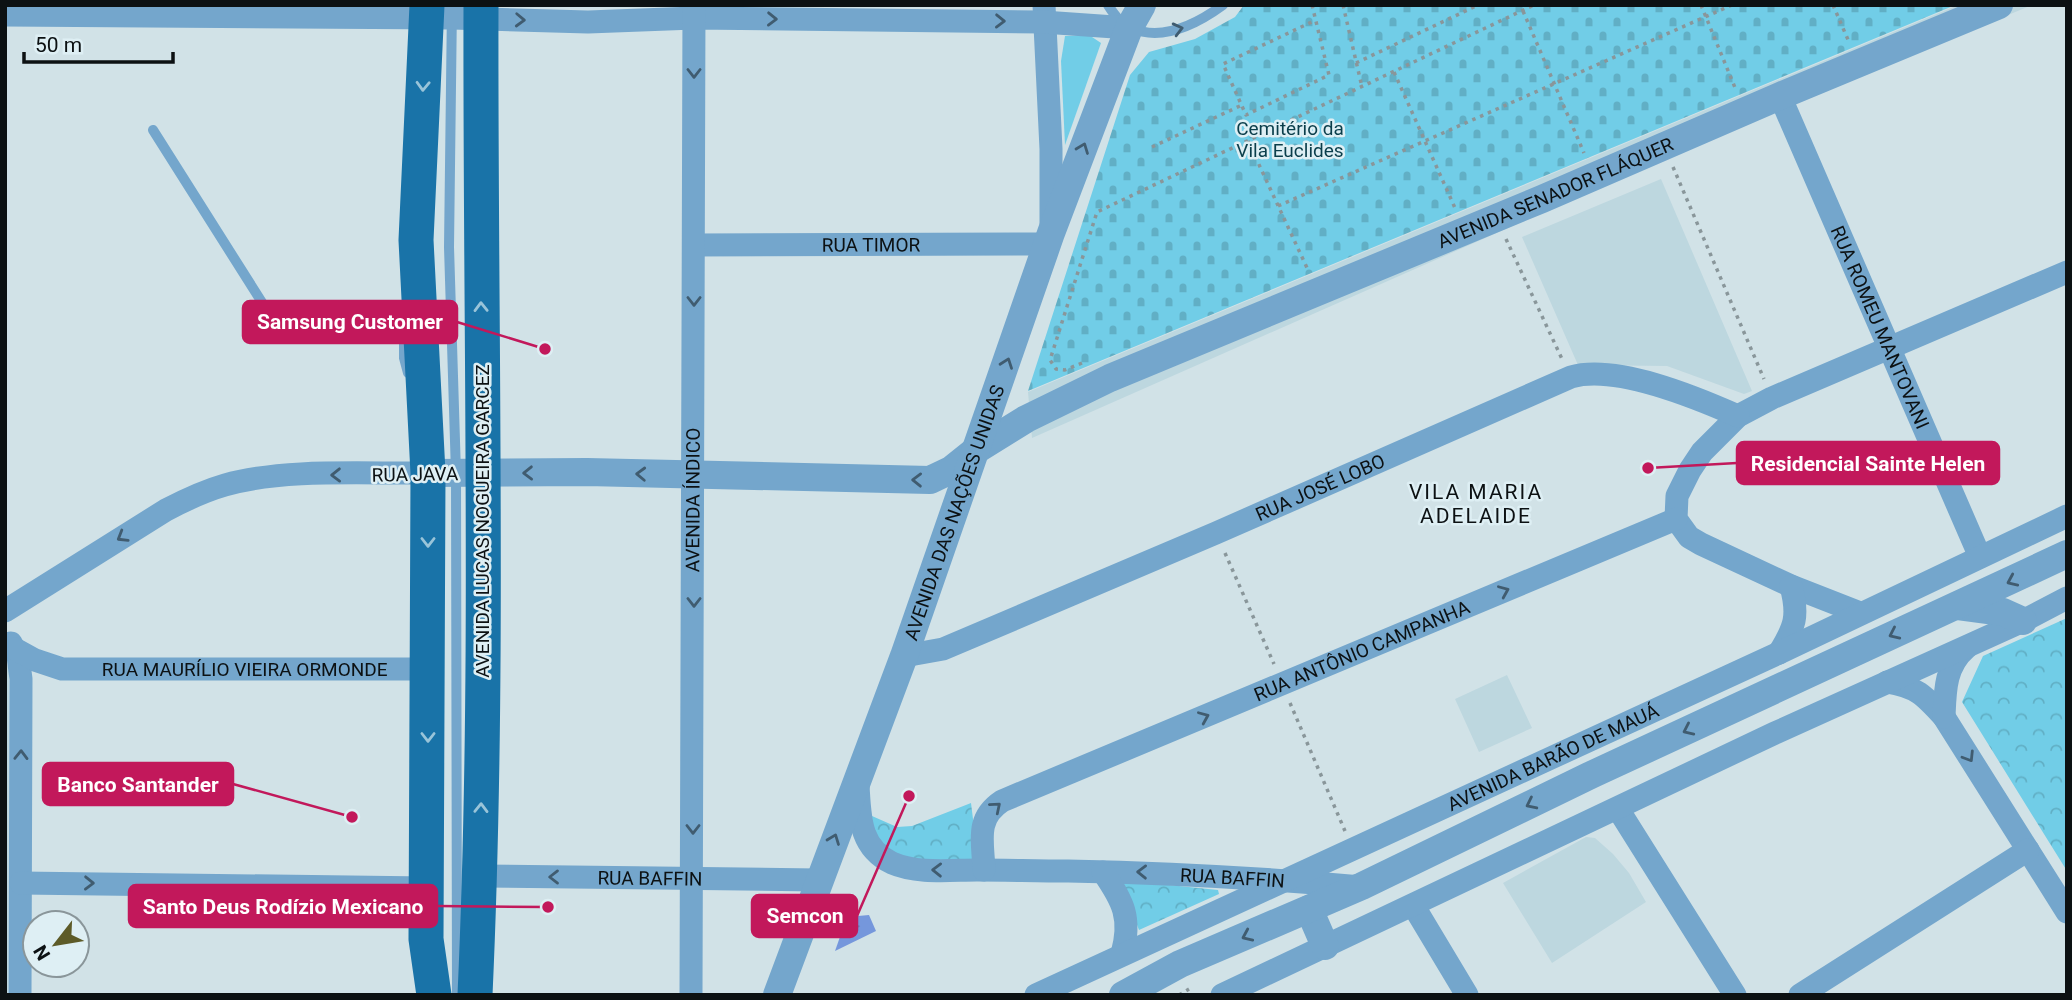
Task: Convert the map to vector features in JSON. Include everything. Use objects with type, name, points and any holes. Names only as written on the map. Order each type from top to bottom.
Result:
[{"type":"main road","name":"AVENIDA LUCAS NOGUEIRA GARCEZ","points":[[453,12],[410,278],[426,416],[456,473],[487,705],[475,995]]},
{"type":"main road","name":"AVENIDA LUCAS NOGUEIRA GARCEZ","points":[[434,995],[426,939],[429,669],[481,291],[453,12]]},
{"type":"main road","name":"AVENIDA LUCAS NOGUEIRA GARCEZ","points":[[413,995],[426,939]]},
{"type":"street","name":"AVENIDA SENADOR FLÁQUER","points":[[976,450],[1026,419],[1110,378],[2000,5]]},
{"type":"street","points":[[17,12],[694,12],[1135,17]]},
{"type":"street","name":"AVENIDA ÍNDICO","points":[[691,995],[695,476],[694,12]]},
{"type":"street","points":[[1043,14],[1051,149],[1050,239]]},
{"type":"street","name":"AVENIDA DAS NAÇÕES UNIDAS","points":[[777,995],[904,656],[1050,239],[1135,17]]},
{"type":"street","name":"RUA ROMEU MANTOVANI","points":[[1780,96],[1980,557]]},
{"type":"street","name":"RUA TIMOR","points":[[694,246],[1050,239]]},
{"type":"street","points":[[1860,613],[1791,586],[1689,537],[1676,519],[1675,502],[1690,470],[1702,452],[1738,416],[1772,398],[2067,272]]},
{"type":"street","name":"RUA JOSÉ LOBO","points":[[904,656],[943,649],[1216,533],[1570,377],[1587,373],[1619,377],[1708,401],[1738,416]]},
{"type":"street","name":"RUA JAVA","points":[[5,611],[189,498],[223,485],[282,475],[587,472],[930,480],[951,470],[976,450]]},
{"type":"street","name":"AVENIDA BARÃO DE MAUÁ","points":[[1035,995],[1779,653],[2067,516]]},
{"type":"street","name":"RUA ANTÔNIO CAMPANHA","points":[[984,870],[983,823],[987,813],[1002,801],[1676,519]]},
{"type":"street","name":"AVENIDA BARÃO DE MAUÁ","points":[[1123,995],[1180,964],[1360,887],[1605,769],[2067,554]]},
{"type":"street","points":[[1779,653],[1790,635],[1796,614],[1791,586]]},
{"type":"street","points":[[1222,995],[1887,682],[2023,621],[2067,597]]},
{"type":"street","points":[[1956,606],[2003,612],[2023,621]]},
{"type":"street","points":[[10,643],[21,669],[22,694],[13,801],[21,883],[20,995]]},
{"type":"street","name":"RUA MAURÍLIO VIEIRA ORMONDE","points":[[10,643],[35,660],[62,669],[429,669]]},
{"type":"street","points":[[1944,717],[1945,688],[1950,671],[1958,655],[1968,646]]},
{"type":"street","name":"RUA MAURÍLIO VIEIRA ORMONDE","points":[[22,694],[36,680],[62,669]]},
{"type":"street","points":[[1887,682],[1906,685],[1922,693],[1944,717],[2067,912]]},
{"type":"street","name":"RUA BAFFIN","points":[[858,778],[860,824],[872,847],[892,863],[920,869],[1187,873],[1360,887]]},
{"type":"street","points":[[1618,809],[1735,995]]},
{"type":"street","points":[[1983,879],[2009,844],[2014,829]]},
{"type":"street","points":[[1800,995],[2028,850]]},
{"type":"street","points":[[1103,872],[1114,888],[1127,917],[1122,954]]},
{"type":"street","name":"RUA BAFFIN","points":[[480,876],[818,880]]},
{"type":"street","points":[[21,883],[428,888]]},
{"type":"street","points":[[1413,905],[1467,995]]},
{"type":"street","points":[[1309,909],[1325,946]]},
{"type":"lane","points":[[1108,5],[1135,17],[1148,32],[1178,29],[1194,24],[1223,5]]},
{"type":"lane","points":[[153,130],[275,323]]},
{"type":"lane","points":[[403,327],[406,367],[426,416]]},
{"type":"lane","points":[[456,473],[457,995]]},
{"type":"path","points":[[1312,5],[1316,20],[1329,75],[1246,114],[1223,64],[1316,20]]},
{"type":"path","points":[[1343,5],[1362,87]]},
{"type":"path","points":[[1356,63],[1477,5]]},
{"type":"path","points":[[1056,369],[1050,360],[1097,212],[1535,5]]},
{"type":"path","points":[[1701,5],[1736,90]]},
{"type":"path","points":[[1278,206],[1732,5]]},
{"type":"path","points":[[1833,5],[1849,43]]},
{"type":"path","points":[[1523,11],[1584,153]]},
{"type":"path","points":[[1394,72],[1455,208]]},
{"type":"path","points":[[1152,147],[1242,105]]},
{"type":"path","points":[[1248,141],[1308,270]]},
{"type":"path","points":[[1664,146],[1772,398]]},
{"type":"path","points":[[1497,218],[1570,377]]},
{"type":"path","points":[[1216,533],[1353,849]]},
{"type":"shaded area","points":[[1958,5],[2032,5],[1662,160],[1032,438],[1028,392]]},
{"type":"shaded area","points":[[1661,179],[1752,391],[1744,394],[1667,366],[1578,365],[1522,237]]},
{"type":"shaded area","points":[[5,656],[9,671],[8,995],[5,995]]},
{"type":"shaded area","points":[[1507,675],[1532,728],[1479,752],[1455,699]]},
{"type":"shaded area","points":[[1586,837],[1595,838],[1613,854],[1629,873],[1646,902],[1552,963],[1503,883]]},
{"type":"green space","name":"Cemitério da Vila Euclides","points":[[1244,5],[1953,6],[1028,391],[1130,75],[1149,52],[1195,39],[1235,17]]},
{"type":"green space","points":[[1089,35],[1101,43],[1065,145],[1061,61],[1065,36]]},
{"type":"green space","points":[[2067,618],[2067,871],[1962,702],[1983,656]]},
{"type":"green space","points":[[971,803],[979,867],[896,860],[873,839],[872,816],[897,827],[912,826]]},
{"type":"green space","points":[[1120,880],[1218,890],[1219,894],[1139,930]]},
{"type":"water","points":[[869,915],[876,931],[835,951],[847,917]]},
{"type":"place","name":"Samsung Customer","points":[[545,349]]},
{"type":"place","name":"Residencial Sainte Helen","points":[[1648,468]]},
{"type":"place","name":"Semcon","points":[[909,796]]},
{"type":"place","name":"Banco Santander","points":[[352,817]]},
{"type":"place","name":"Santo Deus Rodízio Mexicano","points":[[548,907]]},
{"type":"district","name":"VILA MARIA ADELAIDE","points":[[1476,504]]}]
